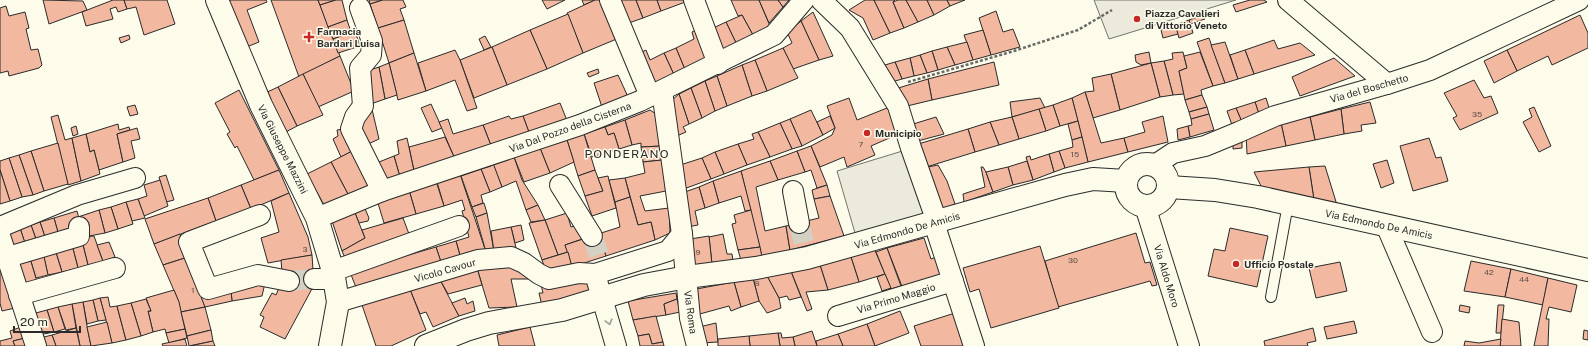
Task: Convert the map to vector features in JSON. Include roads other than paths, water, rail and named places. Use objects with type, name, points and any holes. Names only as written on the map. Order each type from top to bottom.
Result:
[{"type":"street","name":"Via Giuseppe Mazzini","points":[[217,0],[261,105],[317,218],[327,277],[338,302],[330,346]]},
{"type":"street","name":"Via Roma","points":[[610,0],[656,94],[682,234],[690,318],[697,346]]},
{"type":"street","points":[[694,0],[718,64]]},
{"type":"street","name":"Via Dal Pozzo della Cisterna","points":[[317,218],[382,190],[580,125],[656,94],[774,35],[804,0]]},
{"type":"street","points":[[821,0],[850,28],[888,87],[904,120],[911,148],[974,346]]},
{"type":"street","points":[[1288,0],[1387,84]]},
{"type":"street","name":"Via del Boschetto","points":[[1155,164],[1173,153],[1204,146],[1275,116],[1387,84],[1437,67],[1578,0]]},
{"type":"street","points":[[360,8],[372,41],[371,55],[360,68],[363,106],[355,117],[351,129],[382,190]]},
{"type":"street","points":[[1140,164],[1155,164],[1165,173],[1168,186],[1166,195],[1161,201],[1154,205],[1145,206],[1132,200],[1126,188],[1126,181],[1133,168],[1140,164]]},
{"type":"street","points":[[0,227],[77,195],[135,178]]},
{"type":"street","name":"Via Edmondo De Amicis","points":[[426,346],[481,326],[562,310],[603,299],[644,285],[687,277],[756,268],[806,253],[935,223],[1065,185],[1093,179],[1126,181]]},
{"type":"street","points":[[560,185],[592,236]]},
{"type":"street","name":"Via Edmondo De Amicis","points":[[1168,186],[1215,190],[1258,197],[1588,270]]},
{"type":"street","points":[[793,190],[799,223]]},
{"type":"street","points":[[8,258],[79,236],[77,195]]},
{"type":"street","name":"Via Aldo Moro","points":[[1145,206],[1189,346]]},
{"type":"street","points":[[260,215],[189,242],[208,289],[258,275],[289,280]]},
{"type":"street","points":[[1386,225],[1432,332]]},
{"type":"street","points":[[327,277],[459,226]]},
{"type":"street","name":"Vicolo Cavour","points":[[338,302],[478,260],[511,258],[524,263],[549,279],[579,273],[597,266],[668,250],[682,234]]},
{"type":"street","points":[[0,236],[36,346]]},
{"type":"street","points":[[597,266],[603,299],[616,346]]},
{"type":"street","points":[[19,295],[115,268]]},
{"type":"street","name":"Via Primo Maggio","points":[[838,316],[953,280]]},
{"type":"lane","points":[[1271,297],[1288,204]]},
{"type":"tunnel","points":[[799,223],[805,247]]},
{"type":"tunnel","points":[[592,236],[600,257]]},
{"type":"tunnel","points":[[289,281],[314,279]]},
{"type":"place","name":"Piazza Cavalieri di Vittorio Veneto","points":[[1137,19]]},
{"type":"place","name":"Farmacia Bardari Luisa","points":[[309,37]]},
{"type":"place","name":"Municipio","points":[[867,133]]},
{"type":"place","name":"Ufficio Postale","points":[[1236,264]]},
{"type":"district","name":"PONDERANO","points":[[627,154]]}]
